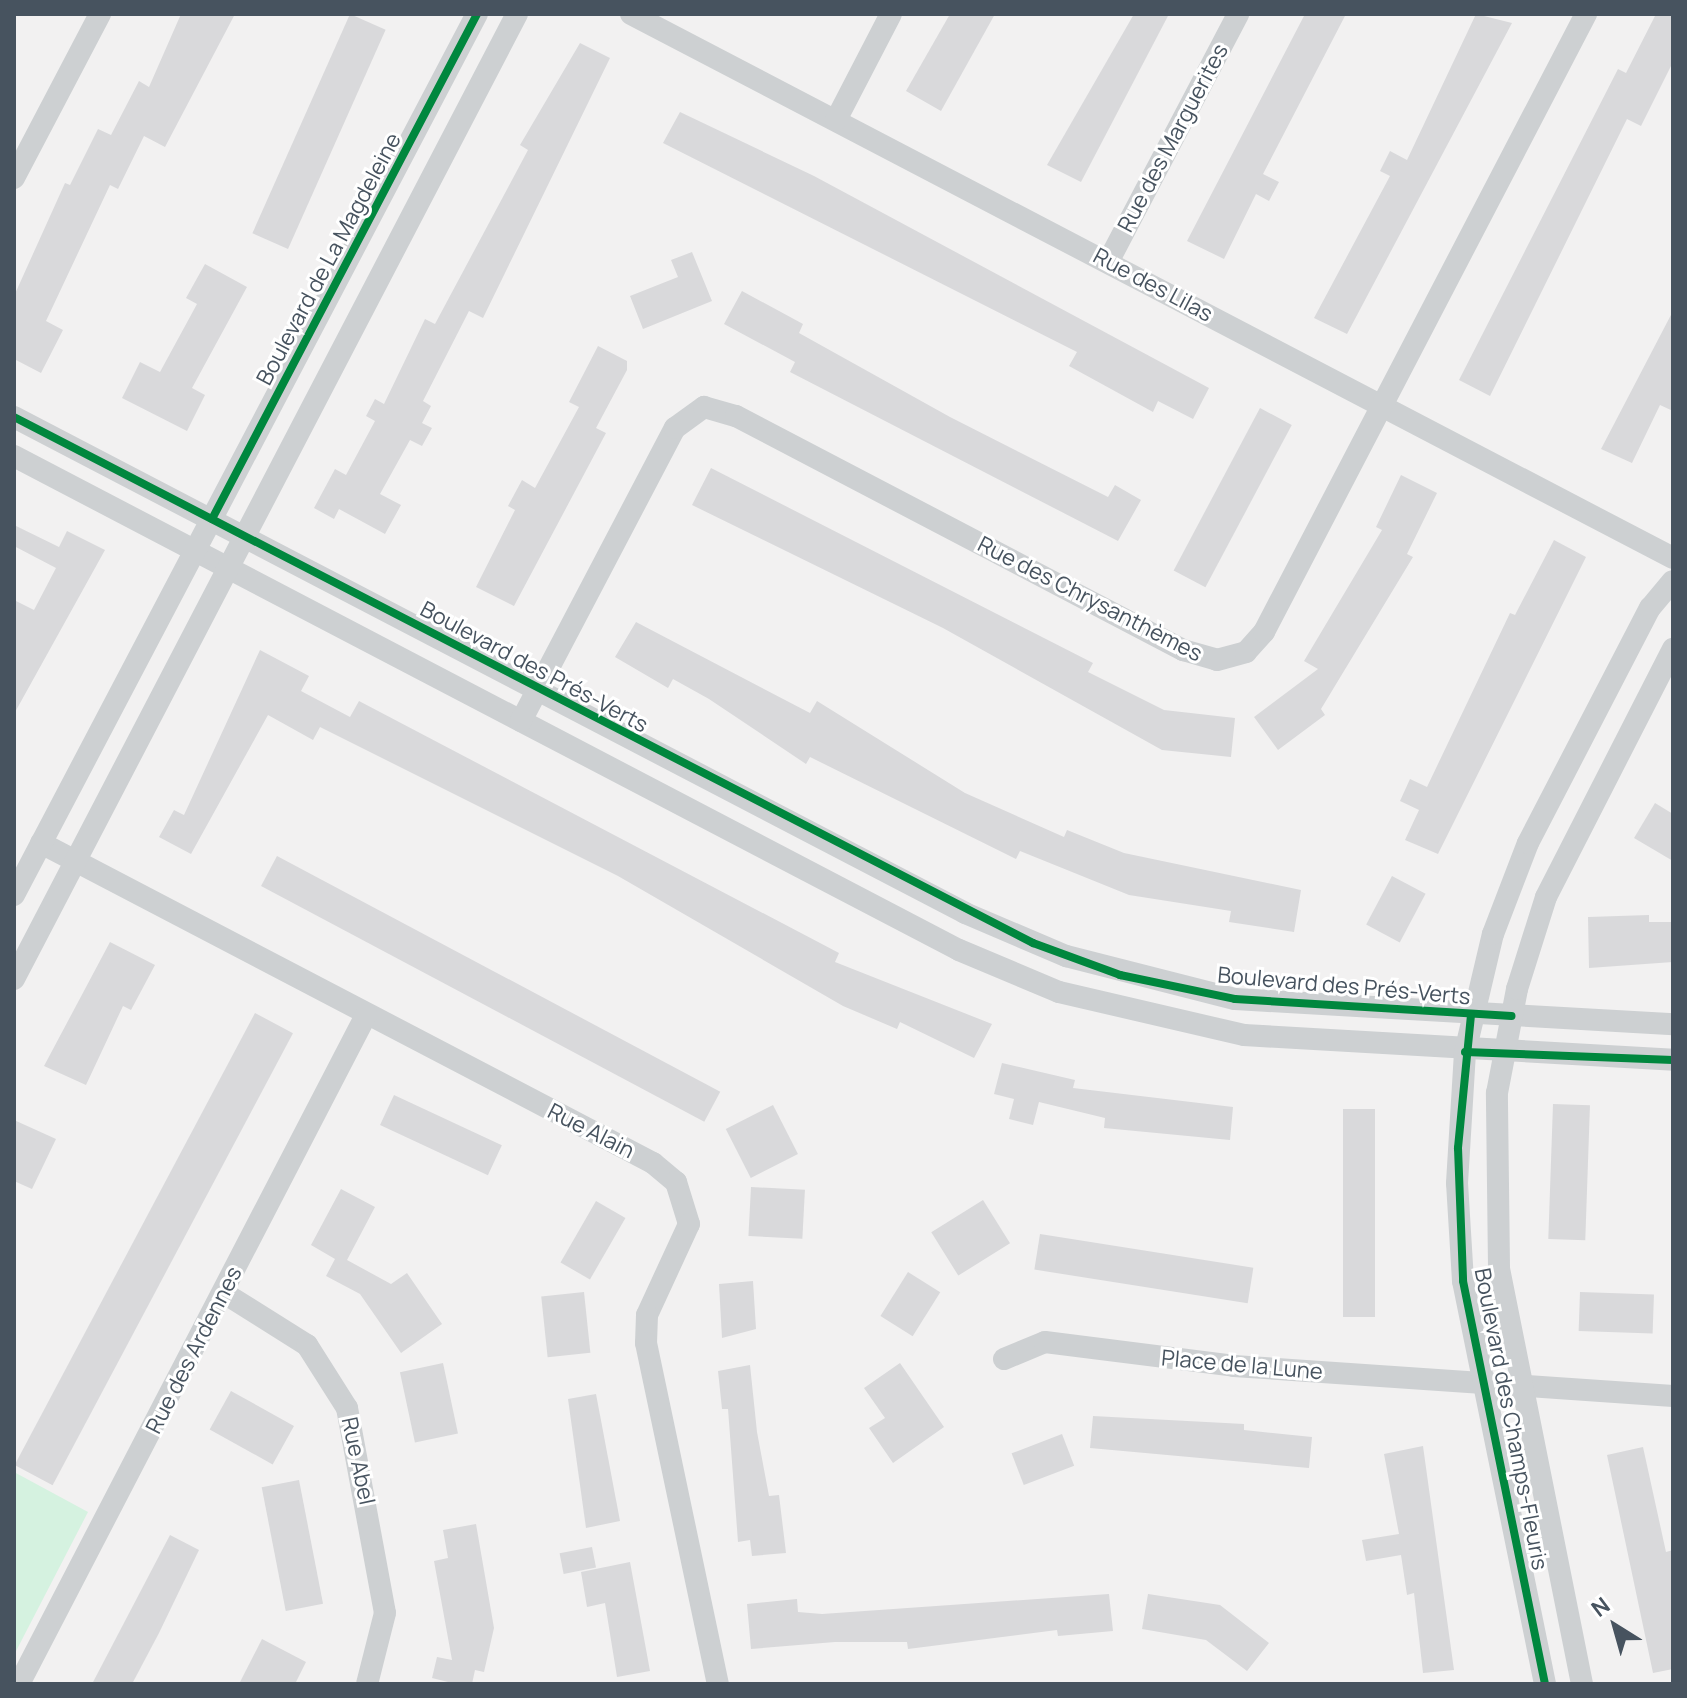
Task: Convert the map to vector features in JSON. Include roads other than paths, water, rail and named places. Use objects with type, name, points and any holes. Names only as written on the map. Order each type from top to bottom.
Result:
[{"type":"street","points":[[14,178],[100,14]]},
{"type":"street","name":"Boulevard de La Magdeleine","points":[[14,895],[477,14]]},
{"type":"street","points":[[14,979],[517,14]]},
{"type":"street","name":"Rue des Lilas","points":[[631,14],[1673,558]]},
{"type":"street","points":[[836,120],[891,14]]},
{"type":"street","name":"Rue des Marguerites","points":[[1108,262],[1238,14]]},
{"type":"street","name":"Rue des Chrysanthèmes","points":[[521,721],[675,428],[704,407],[736,416],[1183,650],[1217,660],[1246,652],[1264,632],[1586,14]]},
{"type":"street","name":"Boulevard des Prés-Verts","points":[[14,417],[998,929],[1098,968],[1235,999],[1471,1015],[1673,1024]]},
{"type":"street","points":[[14,456],[959,950],[1059,992],[1210,1031],[1465,1052],[1673,1060]]},
{"type":"street","name":"Boulevard des Champs-Fleuris","points":[[1545,1684],[1485,1383],[1458,1214],[1465,1052],[1471,1015],[1528,843],[1650,608],[1673,581]]},
{"type":"street","name":"Boulevard des Champs-Fleuris","points":[[1582,1684],[1520,1387],[1493,1204],[1504,1052],[1511,1016],[1559,866],[1670,663]]},
{"type":"street","name":"Rue Alain","points":[[41,843],[653,1163],[683,1194],[689,1224],[645,1328],[718,1684]]},
{"type":"street","name":"Rue des Ardennes","points":[[19,1684],[366,1015]]},
{"type":"street","name":"Rue Abel","points":[[224,1293],[307,1345],[347,1408],[385,1613],[367,1684]]},
{"type":"street","name":"Place de la Lune","points":[[1004,1359],[1045,1342],[1223,1365],[1673,1396]]}]
